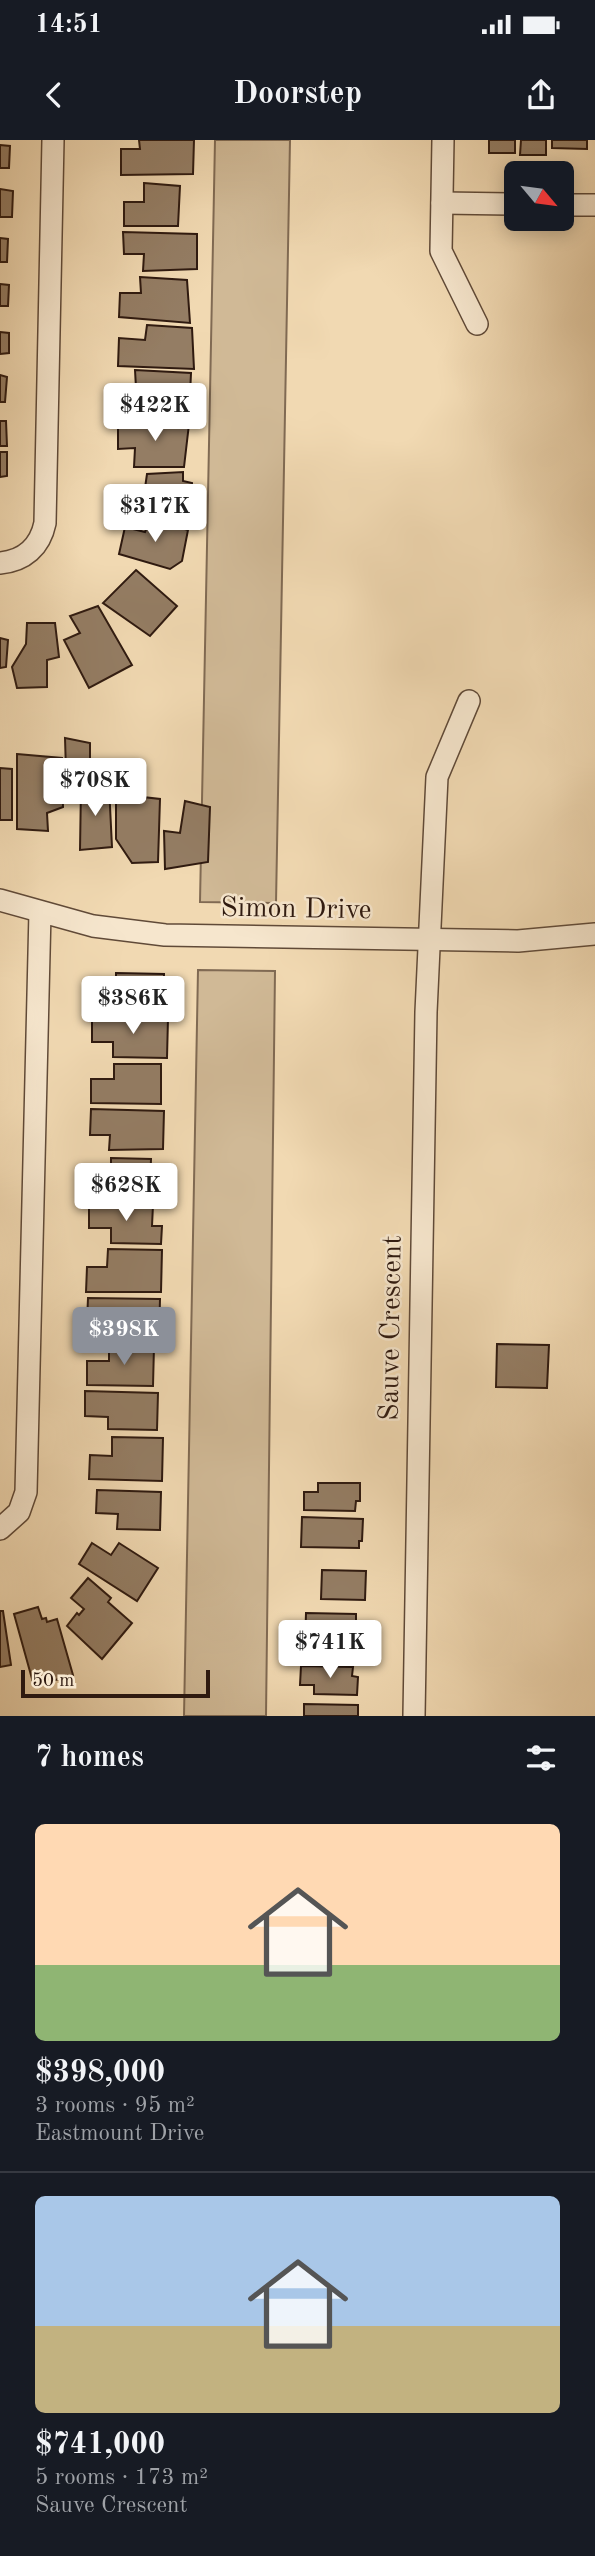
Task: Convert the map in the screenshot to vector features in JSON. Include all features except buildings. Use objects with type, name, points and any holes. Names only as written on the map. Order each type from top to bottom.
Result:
[{"type":"street","points":[[0,563],[29,553],[38,543],[45,523],[53,140]]},
{"type":"street","points":[[443,140],[441,251],[477,324]]},
{"type":"street","points":[[442,203],[504,204]]},
{"type":"street","points":[[574,205],[595,205]]},
{"type":"street","name":"Sauve Crescent","points":[[414,1716],[429,941],[437,777],[469,701]]},
{"type":"street","name":"Simon Drive","points":[[0,900],[93,926],[147,934],[518,941],[595,934]]},
{"type":"street","points":[[0,1529],[19,1512],[26,1492],[40,912]]},
{"type":"shaded area","points":[[215,140],[290,140],[276,903],[200,902]]},
{"type":"shaded area","points":[[198,970],[275,971],[266,1716],[184,1716]]}]
